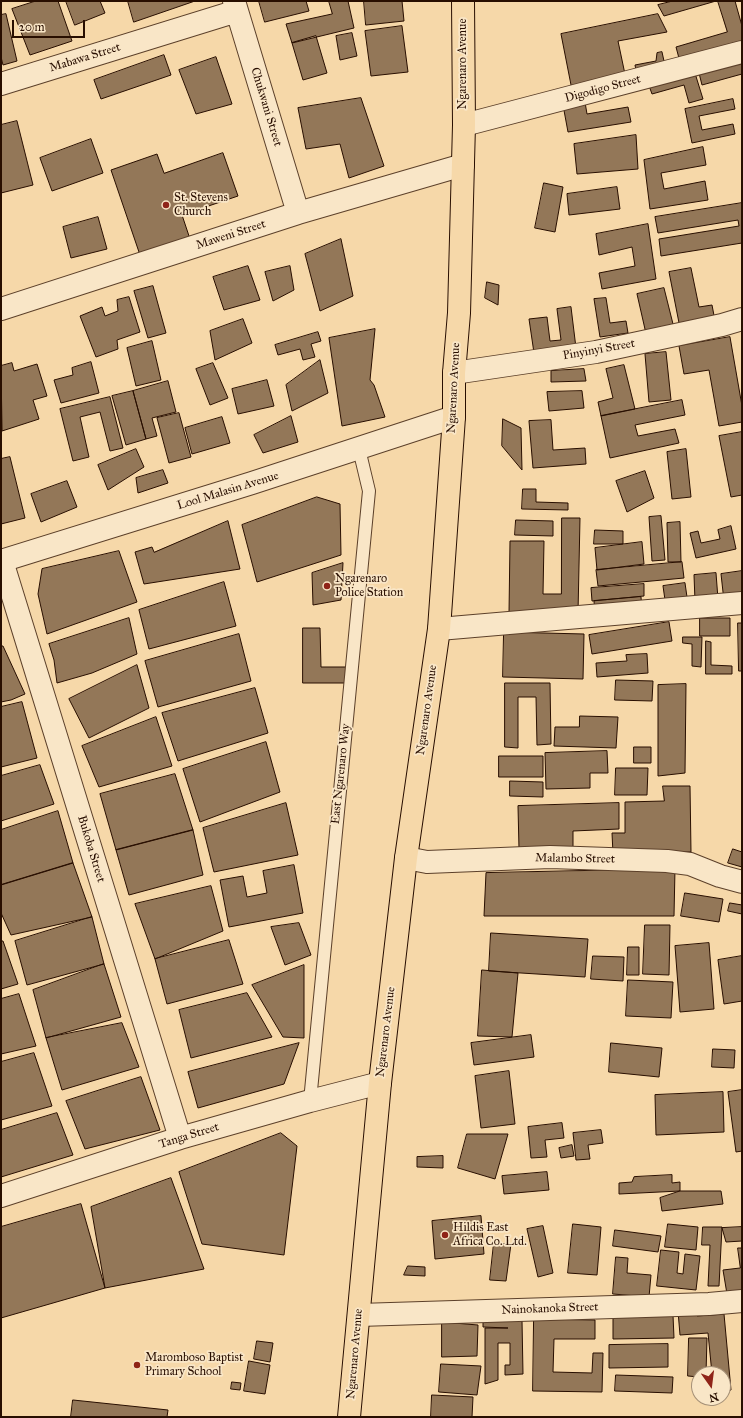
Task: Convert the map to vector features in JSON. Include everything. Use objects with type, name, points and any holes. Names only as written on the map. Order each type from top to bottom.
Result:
[{"type":"highway","name":"Ngarenaro Avenue","points":[[349,1417],[380,1083],[406,858],[439,629],[454,417],[454,373],[459,313],[464,125],[463,1]]},
{"type":"street","name":"Mabawa Street","points":[[1,84],[236,6]]},
{"type":"street","name":"Chukwani Street","points":[[236,6],[298,213]]},
{"type":"street","name":"Digodigo Street","points":[[464,125],[742,52]]},
{"type":"street","name":"Maweni Street","points":[[1,309],[298,213],[463,165]]},
{"type":"street","name":"Pinyinyi Street","points":[[454,373],[596,352],[722,325],[742,319]]},
{"type":"street","name":"Lool Malasin Avenue","points":[[2,561],[252,483],[454,417]]},
{"type":"street","name":"Bukoba Street","points":[[2,561],[180,1138]]},
{"type":"street","points":[[439,629],[742,603]]},
{"type":"street","name":"Malambo Street","points":[[406,858],[427,862],[550,857],[667,861],[690,864],[720,876],[742,882]]},
{"type":"street","name":"Tanga Street","points":[[1,1196],[180,1138],[310,1101],[380,1083]]},
{"type":"street","name":"Nainokanoka Street","points":[[359,1315],[709,1304],[742,1301]]},
{"type":"lane","name":"East Ngarenaro Way","points":[[310,1101],[369,491],[359,448]]},
{"type":"building","points":[[36,1],[58,1],[72,41],[30,55],[12,9]]},
{"type":"building","points":[[66,1],[100,1],[105,13],[75,25]]},
{"type":"building","points":[[128,1],[195,1],[134,22]]},
{"type":"building","points":[[259,1],[306,1],[309,11],[265,22]]},
{"type":"building","points":[[329,1],[348,1],[354,28],[292,43],[286,24],[332,14]]},
{"type":"building","points":[[364,1],[402,1],[404,21],[366,25]]},
{"type":"building","points":[[673,1],[716,1],[664,16],[658,5]]},
{"type":"building","points":[[718,1],[735,1],[742,26],[742,43],[680,62],[676,47],[727,32]]},
{"type":"building","points":[[6,14],[17,61],[3,65],[1,57],[1,15]]},
{"type":"building","points":[[658,14],[667,32],[618,41],[626,79],[572,90],[561,34]]},
{"type":"building","points":[[402,26],[408,72],[371,76],[365,31]]},
{"type":"building","points":[[352,33],[357,56],[340,60],[336,36]]},
{"type":"building","points":[[316,36],[327,73],[303,80],[292,43]]},
{"type":"building","points":[[662,52],[666,70],[637,76],[635,65],[656,61],[657,53]]},
{"type":"building","points":[[164,55],[171,75],[101,99],[94,80]]},
{"type":"building","points":[[216,57],[232,104],[196,114],[179,70]]},
{"type":"building","points":[[742,57],[742,74],[702,85],[698,69]]},
{"type":"building","points":[[694,70],[703,99],[689,103],[684,85],[652,94],[648,83]]},
{"type":"building","points":[[361,98],[384,166],[349,178],[340,144],[306,149],[298,108]]},
{"type":"building","points":[[733,99],[735,109],[699,116],[702,130],[733,124],[735,134],[692,143],[685,109]]},
{"type":"building","points":[[585,102],[587,114],[628,107],[631,122],[568,132],[563,105]]},
{"type":"building","points":[[17,121],[33,185],[1,193],[1,125]]},
{"type":"building","points":[[636,135],[638,169],[577,174],[574,144]]},
{"type":"building","points":[[91,139],[103,173],[52,191],[40,158]]},
{"type":"building","points":[[703,147],[706,165],[661,173],[664,189],[705,181],[708,200],[650,209],[644,160]]},
{"type":"building","name":"St. Stevens Church","points":[[223,153],[238,196],[182,215],[190,239],[140,255],[111,170],[157,154],[164,173]]},
{"type":"building","points":[[544,183],[563,187],[555,232],[535,228]]},
{"type":"building","points":[[617,187],[620,209],[569,215],[567,194]]},
{"type":"building","points":[[742,203],[742,243],[661,256],[659,239],[739,226],[738,220],[658,233],[655,217]]},
{"type":"building","points":[[98,217],[107,249],[71,258],[63,227]]},
{"type":"building","points":[[648,224],[656,279],[602,289],[599,273],[635,266],[632,247],[599,255],[596,234]]},
{"type":"building","points":[[341,239],[353,296],[320,311],[305,254]]},
{"type":"building","points":[[248,266],[260,300],[224,310],[213,277]]},
{"type":"building","points":[[290,266],[294,290],[273,301],[265,272]]},
{"type":"building","points":[[691,268],[699,307],[712,305],[716,326],[681,333],[669,272]]},
{"type":"building","points":[[487,282],[499,285],[498,305],[485,298]]},
{"type":"building","points":[[153,286],[166,333],[148,338],[134,291]]},
{"type":"building","points":[[664,288],[675,332],[647,338],[637,294]]},
{"type":"building","points":[[129,297],[140,332],[117,340],[118,349],[96,357],[80,316],[102,307],[105,316],[118,311],[117,300]]},
{"type":"building","points":[[606,298],[610,323],[626,321],[628,333],[600,337],[594,299]]},
{"type":"building","points":[[571,307],[576,348],[534,353],[529,319],[547,317],[550,341],[561,340],[557,309]]},
{"type":"building","points":[[243,319],[252,343],[215,360],[210,331]]},
{"type":"building","points":[[375,329],[370,380],[374,385],[385,417],[342,426],[329,338]]},
{"type":"building","points":[[318,332],[321,341],[311,344],[315,357],[303,360],[300,349],[278,355],[275,345]]},
{"type":"building","points":[[730,337],[742,406],[742,422],[719,426],[709,370],[684,374],[679,346]]},
{"type":"building","points":[[152,341],[161,380],[136,386],[127,348]]},
{"type":"building","points":[[666,352],[671,400],[649,402],[645,354]]},
{"type":"building","points":[[320,360],[328,393],[292,411],[286,385]]},
{"type":"building","points":[[91,362],[99,393],[61,403],[54,380],[73,375],[72,368]]},
{"type":"building","points":[[12,363],[14,371],[37,364],[47,396],[33,400],[39,419],[2,431],[1,366]]},
{"type":"building","points":[[213,363],[228,398],[210,405],[196,369]]},
{"type":"building","points":[[624,365],[635,409],[601,416],[598,402],[613,398],[606,369]]},
{"type":"building","points":[[584,369],[586,381],[551,382],[551,371]]},
{"type":"building","points":[[267,380],[274,406],[238,414],[232,389]]},
{"type":"building","points":[[168,381],[176,412],[152,418],[157,436],[146,439],[133,391]]},
{"type":"building","points":[[133,391],[146,439],[126,445],[112,396]]},
{"type":"building","points":[[582,391],[584,408],[549,411],[547,392]]},
{"type":"building","points":[[110,397],[123,448],[110,451],[100,412],[80,417],[89,457],[73,461],[60,409]]},
{"type":"building","points":[[682,400],[685,415],[635,425],[638,436],[675,429],[679,443],[610,458],[601,416]]},
{"type":"building","points":[[179,413],[191,457],[169,463],[157,418]]},
{"type":"building","points":[[291,416],[298,442],[263,453],[254,435]]},
{"type":"building","points":[[222,417],[230,443],[192,454],[185,428]]},
{"type":"building","points":[[503,419],[521,428],[522,470],[502,446]]},
{"type":"building","points":[[551,420],[553,450],[585,448],[586,464],[533,468],[529,421]]},
{"type":"building","points":[[742,432],[742,495],[731,497],[719,436]]},
{"type":"building","points":[[136,449],[144,467],[108,490],[98,465]]},
{"type":"building","points":[[686,449],[691,497],[672,499],[667,452]]},
{"type":"building","points":[[10,457],[25,518],[1,524],[1,459]]},
{"type":"building","points":[[163,470],[168,483],[138,493],[136,478]]},
{"type":"building","points":[[645,471],[654,498],[627,512],[616,481]]},
{"type":"building","points":[[67,481],[77,507],[41,522],[31,494]]},
{"type":"building","points":[[523,489],[536,489],[536,502],[568,503],[568,510],[522,509]]},
{"type":"building","points":[[317,497],[340,504],[341,555],[257,582],[242,525]]},
{"type":"building","points":[[661,516],[665,560],[652,561],[649,517]]},
{"type":"building","points":[[562,518],[580,518],[578,613],[509,613],[510,541],[544,541],[543,594],[561,594]]},
{"type":"building","points":[[516,520],[553,521],[553,536],[515,535]]},
{"type":"building","points":[[228,521],[240,569],[144,584],[135,552],[152,547],[154,552]]},
{"type":"building","points":[[680,522],[681,562],[668,562],[667,523]]},
{"type":"building","points":[[731,526],[736,549],[696,558],[690,533],[698,531],[701,543],[720,539],[718,530]]},
{"type":"building","points":[[595,530],[623,531],[623,544],[594,544]]},
{"type":"building","points":[[642,542],[644,564],[597,570],[595,548]]},
{"type":"building","points":[[119,551],[137,602],[47,634],[38,594],[42,569]]},
{"type":"building","points":[[682,562],[684,578],[598,586],[596,570]]},
{"type":"building","name":"Ngarenaro Police Station","points":[[343,563],[341,600],[313,605],[312,573]]},
{"type":"building","points":[[742,571],[742,597],[724,601],[721,574]]},
{"type":"building","points":[[716,573],[718,599],[695,601],[694,575]]},
{"type":"building","points":[[224,582],[236,626],[149,649],[139,610]]},
{"type":"building","points":[[685,583],[687,597],[665,600],[663,586]]},
{"type":"building","points":[[644,584],[644,596],[592,601],[591,588]]},
{"type":"building","points":[[641,597],[642,609],[595,614],[594,601]]},
{"type":"building","points":[[129,618],[137,654],[92,673],[57,683],[54,660],[49,644]]},
{"type":"building","points":[[700,618],[730,618],[730,636],[700,636]]},
{"type":"building","points":[[669,622],[672,641],[592,654],[589,635]]},
{"type":"building","points":[[738,623],[742,623],[742,671],[739,671]]},
{"type":"building","points":[[303,628],[320,628],[321,667],[346,667],[346,683],[303,683]]},
{"type":"building","points":[[504,632],[584,634],[583,679],[503,677]]},
{"type":"building","points":[[239,634],[251,681],[158,707],[145,661]]},
{"type":"building","points":[[683,637],[702,637],[701,667],[692,666],[692,644],[683,643]]},
{"type":"building","points":[[706,641],[711,642],[711,665],[732,666],[732,674],[706,674]]},
{"type":"building","points":[[1,646],[3,646],[25,694],[11,700],[1,702]]},
{"type":"building","points":[[647,654],[648,673],[597,677],[596,663],[627,661],[626,655]]},
{"type":"building","points":[[137,665],[149,708],[89,738],[69,699]]},
{"type":"building","points":[[616,680],[653,681],[652,701],[615,700]]},
{"type":"building","points":[[505,683],[550,683],[551,744],[537,745],[536,697],[518,697],[518,748],[505,747]]},
{"type":"building","points":[[686,684],[685,773],[658,776],[658,685]]},
{"type":"building","points":[[255,688],[268,733],[178,761],[162,713]]},
{"type":"building","points":[[22,702],[37,758],[1,767],[1,707]]},
{"type":"building","points":[[580,716],[618,717],[616,748],[554,746],[555,727],[579,727]]},
{"type":"building","points":[[156,717],[172,766],[99,787],[82,746]]},
{"type":"building","points":[[266,742],[280,792],[200,822],[183,769]]},
{"type":"building","points":[[634,747],[651,747],[651,763],[634,763]]},
{"type":"building","points":[[607,751],[608,773],[590,773],[590,788],[546,789],[545,753]]},
{"type":"building","points":[[499,756],[543,756],[543,777],[499,777]]},
{"type":"building","points":[[40,765],[54,804],[1,821],[1,776]]},
{"type":"building","points":[[616,768],[648,768],[647,795],[615,795]]},
{"type":"building","points":[[175,774],[193,830],[116,850],[100,794]]},
{"type":"building","points":[[510,781],[543,782],[543,797],[510,796]]},
{"type":"building","points":[[663,786],[690,786],[691,852],[613,854],[612,833],[625,833],[625,802],[664,801]]},
{"type":"building","points":[[286,803],[298,855],[214,872],[203,828]]},
{"type":"building","points":[[619,803],[619,829],[573,831],[573,847],[519,849],[518,806]]},
{"type":"building","points":[[58,811],[73,863],[1,885],[1,830]]},
{"type":"building","points":[[193,830],[203,875],[129,895],[116,850]]},
{"type":"building","points":[[733,849],[742,852],[742,867],[728,863]]},
{"type":"building","points":[[73,863],[92,917],[11,935],[1,913],[1,885]]},
{"type":"building","points":[[294,865],[303,913],[229,927],[220,880],[243,876],[247,897],[267,893],[263,871]]},
{"type":"building","points":[[675,869],[674,916],[484,916],[486,873]]},
{"type":"building","points":[[211,886],[223,931],[155,959],[135,904]]},
{"type":"building","points":[[685,893],[723,899],[719,922],[681,916]]},
{"type":"building","points":[[730,903],[742,905],[742,914],[728,911]]},
{"type":"building","points":[[92,917],[104,964],[27,985],[15,941]]},
{"type":"building","points":[[299,923],[311,955],[285,965],[271,927]]},
{"type":"building","points":[[645,925],[670,925],[669,975],[643,974]]},
{"type":"building","points":[[491,933],[588,939],[585,977],[489,971]]},
{"type":"building","points":[[229,940],[243,984],[167,1004],[155,959]]},
{"type":"building","points":[[1,941],[3,941],[18,984],[1,989]]},
{"type":"building","points":[[709,943],[714,1009],[680,1012],[675,946]]},
{"type":"building","points":[[628,947],[639,947],[639,975],[627,975]]},
{"type":"building","points":[[593,956],[624,957],[623,981],[591,979]]},
{"type":"building","points":[[742,956],[742,1001],[724,1004],[718,960]]},
{"type":"building","points":[[104,964],[121,1017],[46,1038],[33,990]]},
{"type":"building","points":[[304,965],[304,1038],[283,1037],[252,985]]},
{"type":"building","points":[[482,970],[518,973],[512,1037],[478,1036]]},
{"type":"building","points":[[628,980],[673,982],[671,1018],[626,1016]]},
{"type":"building","points":[[247,993],[272,1037],[191,1058],[179,1010]]},
{"type":"building","points":[[19,994],[36,1046],[1,1054],[1,999]]},
{"type":"building","points":[[122,1023],[139,1067],[62,1090],[46,1038]]},
{"type":"building","points":[[531,1035],[534,1057],[474,1065],[471,1043]]},
{"type":"building","points":[[299,1043],[284,1084],[198,1108],[188,1072]]},
{"type":"building","points":[[611,1043],[662,1048],[659,1077],[609,1072]]},
{"type":"building","points":[[713,1049],[735,1050],[734,1068],[712,1067]]},
{"type":"building","points":[[34,1053],[52,1106],[1,1120],[1,1062]]},
{"type":"building","points":[[509,1071],[515,1124],[481,1128],[475,1076]]},
{"type":"building","points":[[141,1077],[160,1130],[85,1149],[66,1101]]},
{"type":"building","points":[[742,1090],[742,1151],[736,1152],[728,1092]]},
{"type":"building","points":[[723,1092],[724,1132],[656,1135],[655,1095]]},
{"type":"building","points":[[57,1113],[73,1155],[1,1177],[1,1130]]},
{"type":"building","points":[[562,1123],[564,1138],[545,1140],[547,1157],[531,1158],[528,1127]]},
{"type":"building","points":[[601,1130],[603,1143],[588,1145],[590,1159],[576,1160],[573,1133]]},
{"type":"building","points":[[281,1133],[297,1146],[284,1255],[202,1244],[179,1172]]},
{"type":"building","points":[[467,1134],[508,1134],[495,1179],[458,1168]]},
{"type":"building","points":[[572,1145],[574,1156],[561,1158],[559,1148]]},
{"type":"building","points":[[443,1156],[443,1168],[417,1167],[417,1157]]},
{"type":"building","points":[[547,1172],[549,1190],[504,1194],[502,1176]]},
{"type":"building","points":[[672,1175],[672,1183],[680,1182],[680,1191],[619,1194],[619,1183],[632,1182],[634,1177]]},
{"type":"building","points":[[171,1178],[204,1269],[105,1288],[91,1207]]},
{"type":"building","points":[[680,1191],[721,1191],[723,1204],[662,1211],[660,1198]]},
{"type":"building","points":[[81,1204],[105,1288],[1,1318],[1,1227]]},
{"type":"building","points":[[481,1216],[484,1254],[435,1259],[432,1221]]},
{"type":"building","points":[[573,1224],[601,1227],[597,1275],[568,1273]]},
{"type":"building","points":[[668,1224],[698,1227],[696,1250],[665,1247]]},
{"type":"building","points":[[543,1226],[553,1273],[538,1277],[527,1229]]},
{"type":"building","points":[[703,1227],[722,1227],[719,1286],[708,1286],[710,1245],[702,1245]]},
{"type":"building","points":[[742,1227],[742,1241],[726,1242],[722,1228]]},
{"type":"building","points":[[615,1230],[661,1236],[658,1252],[613,1246]]},
{"type":"building","points":[[494,1243],[511,1244],[506,1281],[490,1280]]},
{"type":"building","points":[[738,1248],[742,1248],[742,1292],[727,1294],[723,1270],[740,1268]]},
{"type":"building","points":[[661,1250],[679,1252],[677,1273],[683,1274],[685,1254],[700,1256],[696,1290],[657,1286]]},
{"type":"building","points":[[616,1257],[628,1258],[627,1273],[651,1275],[649,1297],[613,1294]]},
{"type":"building","points":[[408,1266],[425,1267],[425,1276],[404,1275]]},
{"type":"building","points":[[697,1310],[697,1316],[724,1314],[729,1366],[711,1366],[708,1333],[680,1335],[678,1311]]},
{"type":"building","points":[[673,1315],[674,1338],[613,1339],[613,1316]]},
{"type":"building","points":[[534,1319],[595,1320],[595,1339],[554,1339],[553,1372],[592,1373],[593,1353],[603,1353],[602,1392],[533,1391]]},
{"type":"building","points":[[522,1320],[523,1374],[505,1375],[505,1365],[510,1365],[510,1343],[498,1343],[498,1380],[485,1384],[485,1328],[508,1328],[483,1327],[483,1321]]},
{"type":"building","points":[[442,1322],[478,1325],[477,1356],[442,1357]]},
{"type":"building","points":[[689,1338],[707,1338],[706,1366],[691,1366],[691,1376],[688,1376]]},
{"type":"building","points":[[257,1341],[273,1343],[270,1362],[254,1359]]},
{"type":"building","points":[[668,1344],[668,1367],[609,1368],[609,1345]]},
{"type":"building","points":[[249,1361],[270,1365],[265,1394],[244,1391]]},
{"type":"building","points":[[441,1364],[481,1366],[477,1395],[439,1392]]},
{"type":"building","points":[[616,1375],[673,1377],[672,1393],[615,1391]]},
{"type":"building","points":[[232,1382],[241,1383],[240,1390],[231,1389]]},
{"type":"building","points":[[432,1395],[473,1397],[472,1417],[431,1417]]},
{"type":"building","points":[[73,1400],[168,1410],[167,1417],[71,1417]]},
{"type":"place","name":"St. Stevens Church","points":[[166,205]]},
{"type":"place","name":"Ngarenaro Police Station","points":[[327,586]]},
{"type":"place","name":"Hildis East Africa Co. Ltd.","points":[[445,1235]]},
{"type":"place","name":"Maromboso Baptist Primary School","points":[[137,1365]]}]
